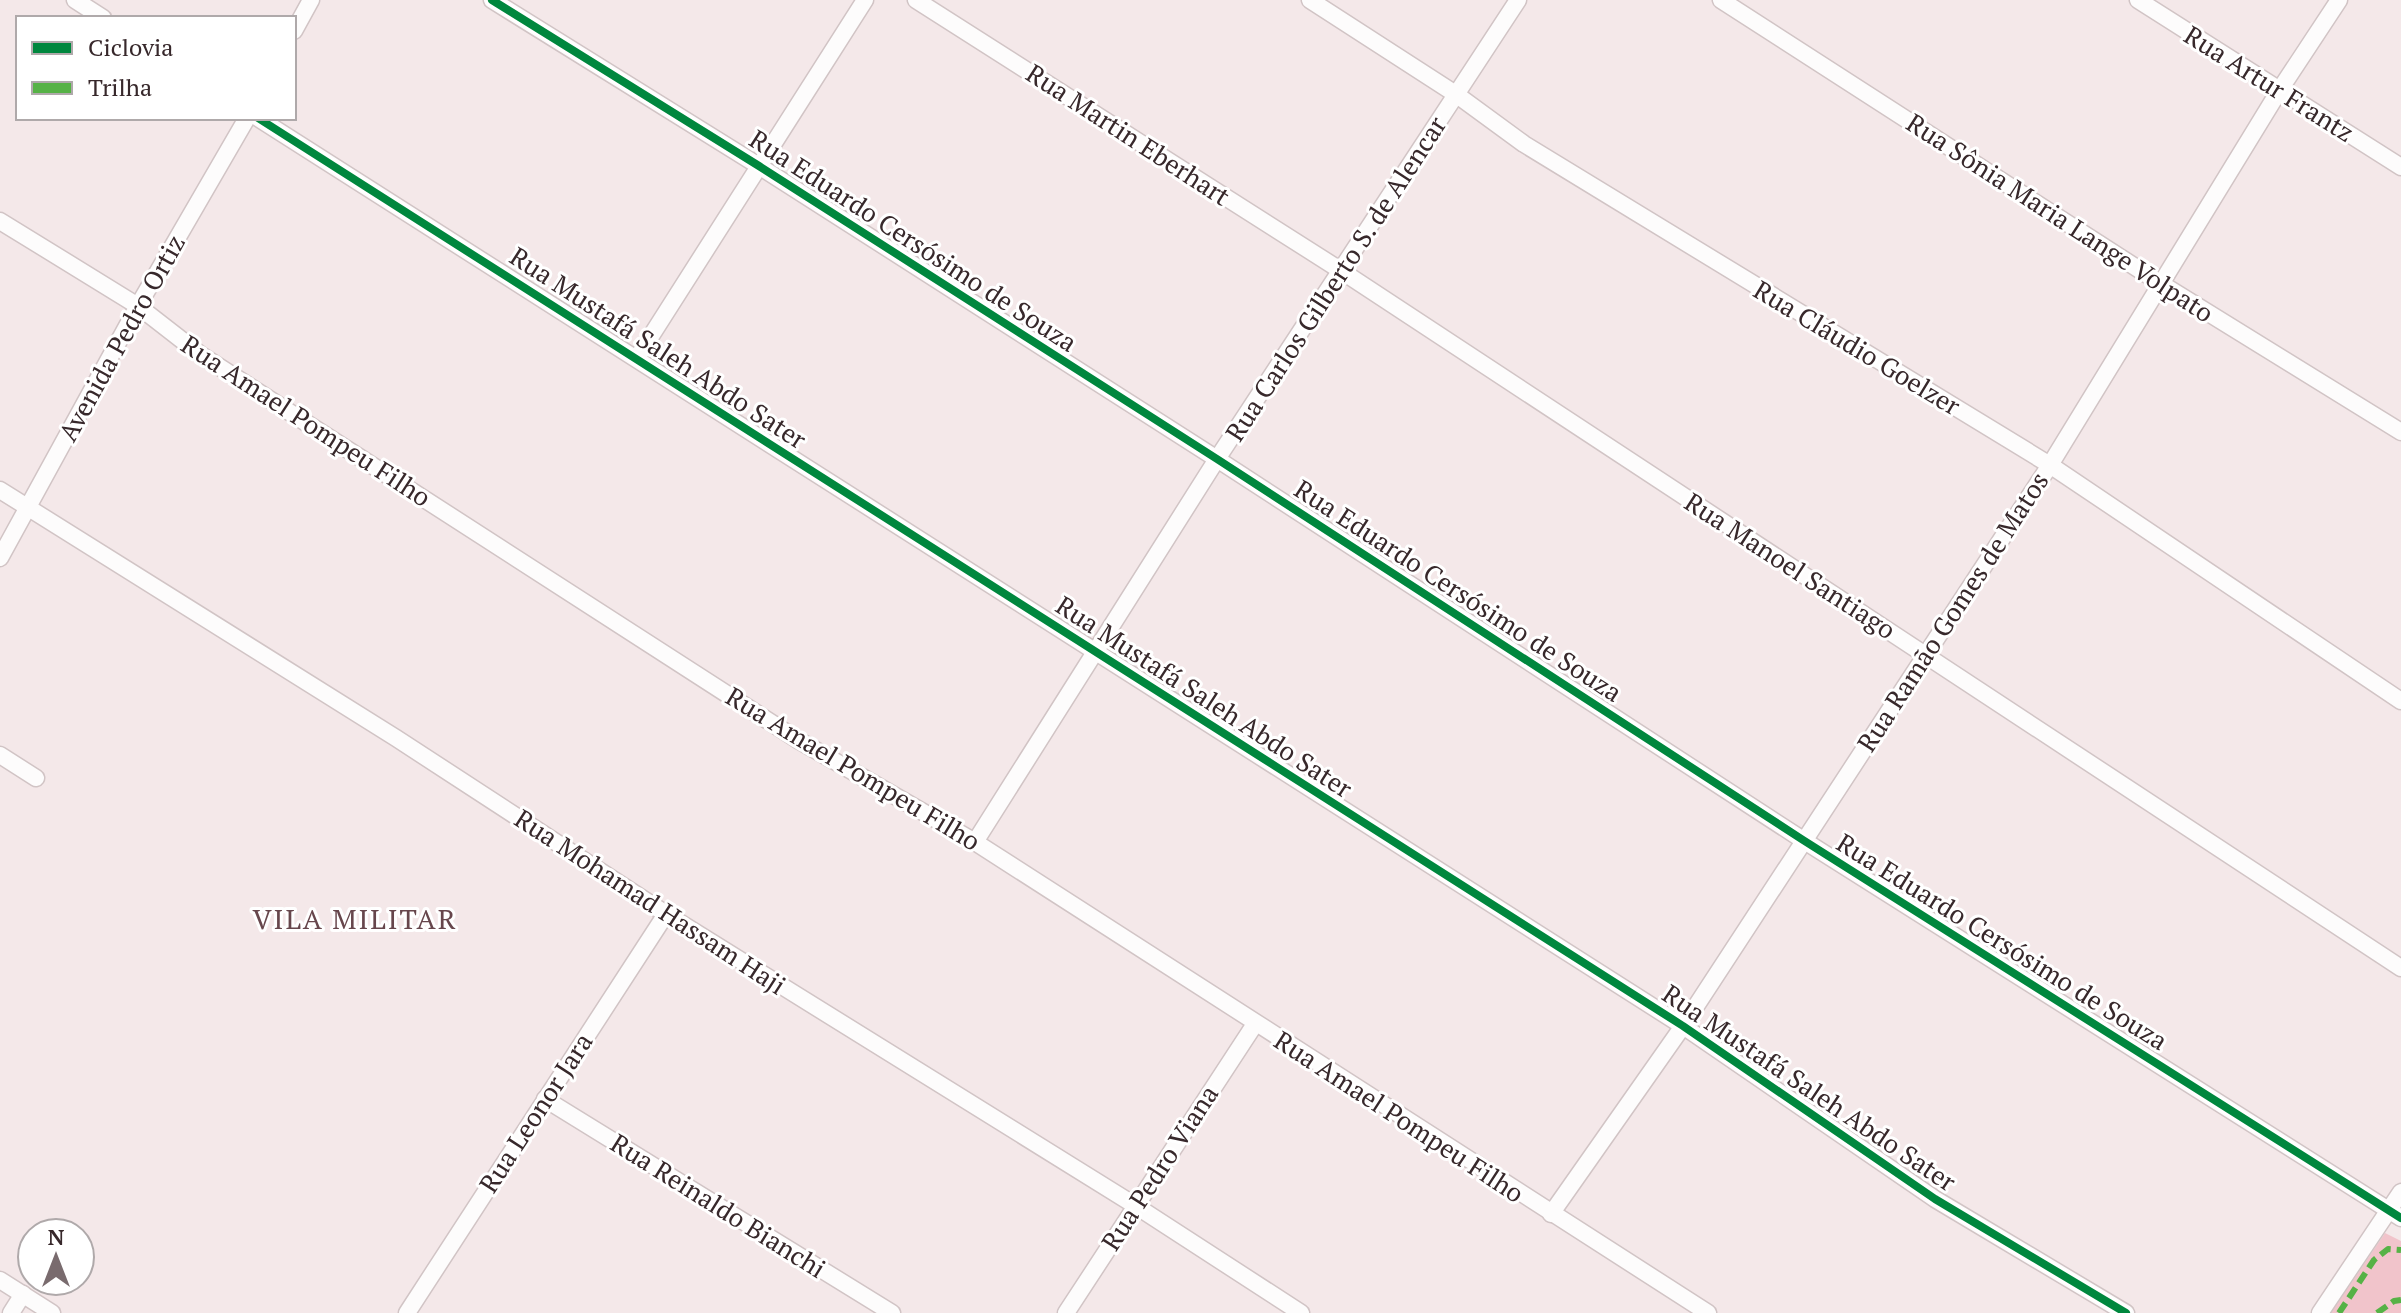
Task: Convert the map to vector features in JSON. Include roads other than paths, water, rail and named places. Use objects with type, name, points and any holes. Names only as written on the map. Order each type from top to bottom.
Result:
[{"type":"street","points":[[75,0],[100,16]]},
{"type":"street","points":[[296,27],[311,0]]},
{"type":"street","name":"Rua Eduardo Cersósimo de Souza","points":[[492,0],[759,166],[1803,840],[2395,1214]]},
{"type":"street","points":[[637,358],[865,0]]},
{"type":"street","name":"Rua Martin Eberhart","points":[[916,0],[1340,270]]},
{"type":"street","name":"Rua Cláudio Goelzer","points":[[1310,0],[1457,95],[1524,144],[2050,465],[2401,701]]},
{"type":"street","name":"Rua Carlos Gilberto S. de Alencar","points":[[975,842],[1217,459],[1518,0]]},
{"type":"street","name":"Rua Sônia Maria Lange Volpato","points":[[1721,0],[2160,283],[2401,432]]},
{"type":"street","name":"Rua Artur Frantz","points":[[2138,0],[2401,167]]},
{"type":"street","name":"Rua Ramão Gomes de Matos","points":[[1551,1214],[1683,1026],[2050,465],[2279,91],[2339,0]]},
{"type":"street","name":"Avenida Pedro Ortiz","points":[[0,558],[138,306],[246,120]]},
{"type":"street","name":"Rua Mustafá Saleh Abdo Sater","points":[[261,120],[1683,1026],[1935,1199],[2126,1313]]},
{"type":"street","name":"Rua Amael Pompeu Filho","points":[[0,221],[138,306],[201,355],[784,732],[975,842],[1708,1313]]},
{"type":"street","name":"Rua Manoel Santiago","points":[[1340,270],[2401,968]]},
{"type":"street","name":"Rua Mohamad Hassam Haji","points":[[0,490],[1301,1313]]},
{"type":"street","points":[[0,755],[36,778]]},
{"type":"street","name":"Rua Leonor Jara","points":[[407,1313],[666,914]]},
{"type":"street","name":"Rua Pedro Viana","points":[[1066,1313],[1255,1024]]},
{"type":"street","name":"Rua Reinaldo Bianchi","points":[[545,1099],[892,1313]]},
{"type":"street","points":[[2320,1313],[2395,1214],[2401,1192]]},
{"type":"street","points":[[28,1297],[52,1313]]},
{"type":"district","name":"VILA MILITAR","points":[[355,919]]}]
